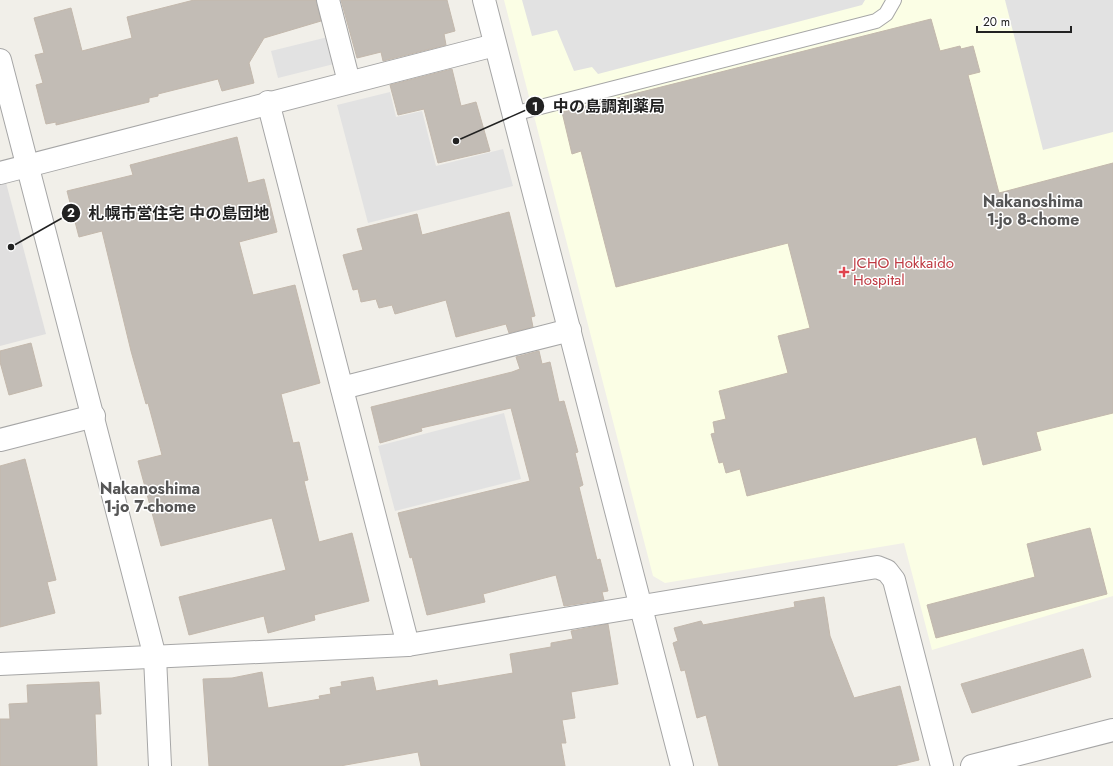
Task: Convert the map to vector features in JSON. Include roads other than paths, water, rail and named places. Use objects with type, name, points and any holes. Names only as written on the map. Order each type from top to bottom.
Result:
[{"type":"street","points":[[328,0],[349,82]]},
{"type":"street","points":[[484,0],[682,766]]},
{"type":"street","points":[[0,173],[268,102],[495,45]]},
{"type":"street","points":[[0,60],[94,416],[155,657],[160,766]]},
{"type":"street","points":[[268,102],[408,645]]},
{"type":"street","points":[[342,388],[570,330]]},
{"type":"street","points":[[0,440],[94,416]]},
{"type":"street","points":[[0,664],[408,645],[877,568],[887,571],[894,580],[942,766]]},
{"type":"street","points":[[972,766],[1113,730]]},
{"type":"lane","points":[[513,114],[876,20],[886,14],[894,0]]},
{"type":"place","name":"中の島調剤薬局","points":[[456,141]]},
{"type":"place","name":"札幌市営住宅 中の島団地","points":[[11,247]]},
{"type":"place","name":"JCHO Hokkaido Hospital","points":[[844,272]]},
{"type":"district","name":"Nakanoshima 1-jo 8-chome","points":[[1033,210]]},
{"type":"district","name":"Nakanoshima 1-jo 7-chome","points":[[150,497]]}]
